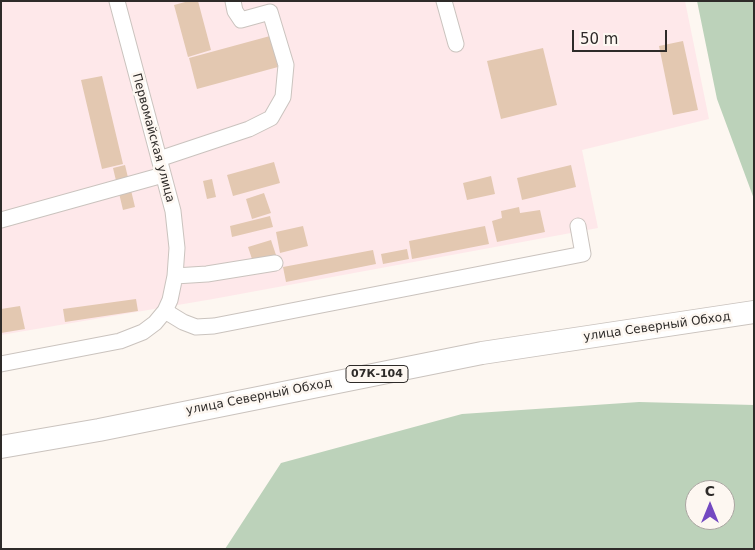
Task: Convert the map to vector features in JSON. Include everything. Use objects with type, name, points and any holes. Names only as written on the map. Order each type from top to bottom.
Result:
[{"type":"highway","name":"улица Северный Обход","points":[[1,447],[108,428],[482,352],[754,312]]},
{"type":"street","name":"Первомайская улица","points":[[117,1],[173,211],[177,248],[175,276],[170,300],[164,311]]},
{"type":"street","points":[[159,159],[249,129],[271,118],[284,97],[286,66],[270,12],[241,20],[235,11],[232,1]]},
{"type":"street","points":[[444,1],[456,44]]},
{"type":"street","points":[[1,220],[163,175]]},
{"type":"street","points":[[1,364],[120,341],[143,332],[155,323],[164,311],[196,327],[214,326],[583,254],[578,226]]},
{"type":"street","points":[[175,276],[207,274],[275,263]]},
{"type":"shaded area","points":[[1,1],[685,1],[709,119],[582,150],[598,228],[213,299],[1,335]]},
{"type":"green space","points":[[697,1],[754,1],[754,199],[717,99]]},
{"type":"green space","points":[[639,402],[754,405],[754,549],[225,549],[281,463],[462,414]]},
{"type":"building","points":[[198,1],[211,50],[188,57],[174,5]]},
{"type":"building","points":[[270,36],[278,67],[197,89],[189,58]]},
{"type":"building","points":[[683,41],[698,110],[673,115],[659,46]]},
{"type":"building","points":[[543,48],[557,105],[501,119],[487,61]]},
{"type":"building","points":[[102,76],[123,164],[102,169],[81,80]]},
{"type":"building","points":[[274,162],[280,183],[233,196],[227,175]]},
{"type":"building","points":[[125,165],[135,207],[123,210],[113,168]]},
{"type":"building","points":[[571,165],[576,187],[522,200],[517,178]]},
{"type":"building","points":[[491,176],[495,194],[467,200],[463,183]]},
{"type":"building","points":[[212,179],[216,197],[207,199],[203,181]]},
{"type":"building","points":[[264,193],[271,213],[252,219],[246,199]]},
{"type":"building","points":[[519,207],[520,213],[540,210],[545,232],[497,242],[492,221],[502,218],[501,211]]},
{"type":"building","points":[[270,216],[273,227],[232,237],[230,226]]},
{"type":"building","points":[[303,226],[308,246],[280,253],[276,232]]},
{"type":"building","points":[[485,226],[489,244],[412,259],[409,241]]},
{"type":"building","points":[[271,240],[276,255],[253,262],[248,247]]},
{"type":"building","points":[[407,249],[409,259],[383,264],[381,254]]},
{"type":"building","points":[[373,250],[376,264],[286,282],[283,267]]},
{"type":"building","points":[[136,299],[138,311],[65,322],[63,309]]},
{"type":"building","points":[[20,306],[25,329],[1,333],[1,309]]}]
